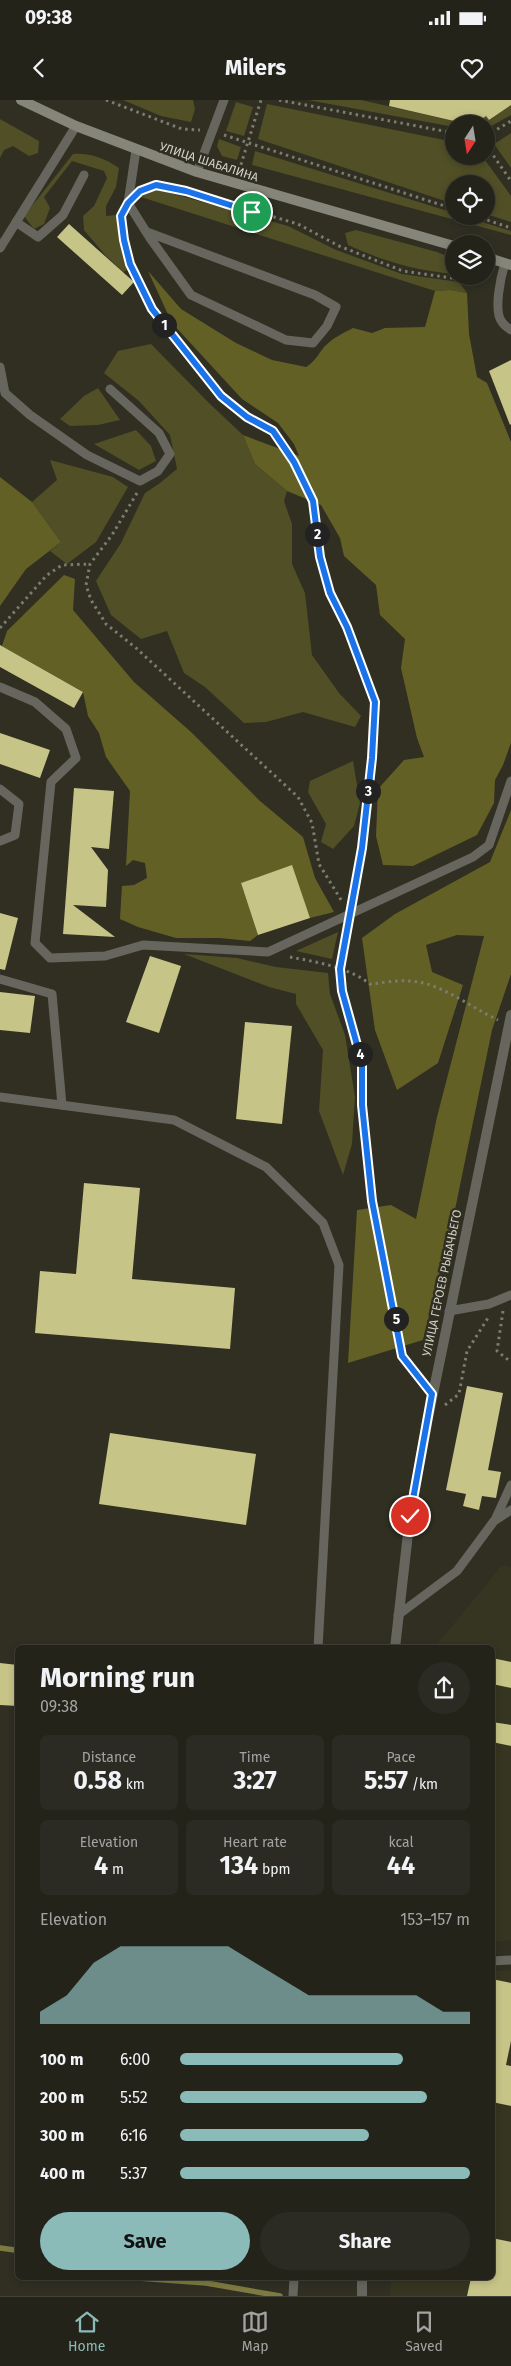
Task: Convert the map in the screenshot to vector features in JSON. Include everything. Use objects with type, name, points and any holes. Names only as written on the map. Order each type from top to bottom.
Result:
[{"type":"main road","name":"УЛИЦА ШАБАЛИНА","points":[[21,100],[76,126],[197,172],[445,243]]},
{"type":"main road","points":[[495,260],[508,264]]},
{"type":"street","name":"УЛИЦА ГЕРОЕВ РЫБАЧЬЕГО","points":[[395,1645],[410,1516],[432,1394],[511,1015]]},
{"type":"street","points":[[362,2280],[362,2296]]},
{"type":"lane","points":[[197,172],[224,100]]},
{"type":"lane","points":[[0,248],[76,126]]},
{"type":"lane","points":[[136,150],[128,203],[147,232],[191,295],[286,340],[313,343],[327,326],[336,307],[315,295],[147,232]]},
{"type":"lane","points":[[16,222],[38,236],[63,215],[84,175]]},
{"type":"lane","points":[[508,264],[500,279],[498,308],[501,321],[511,330]]},
{"type":"lane","points":[[0,367],[5,393],[30,415],[87,455],[140,480],[158,470],[170,454],[159,434],[110,389]]},
{"type":"lane","points":[[0,687],[35,702],[66,729],[76,758],[51,782],[35,942],[50,958],[105,956],[143,945],[268,952],[473,857],[489,845],[511,782]]},
{"type":"lane","points":[[0,789],[19,804],[16,834],[0,841]]},
{"type":"lane","points":[[0,979],[52,994],[62,1105]]},
{"type":"lane","points":[[0,1097],[174,1120],[266,1167],[324,1223],[339,1265],[318,1645]]},
{"type":"lane","points":[[449,1311],[489,1304],[508,1297]]},
{"type":"lane","points":[[398,1615],[457,1571],[494,1521],[511,1485]]},
{"type":"lane","points":[[494,1521],[511,1510]]},
{"type":"lane","points":[[495,1961],[511,1960]]},
{"type":"lane","points":[[293,2296],[294,2282]]},
{"type":"path","points":[[106,100],[182,129],[211,131],[445,206]]},
{"type":"path","points":[[228,205],[261,100]]},
{"type":"path","points":[[279,100],[445,131]]},
{"type":"path","points":[[495,131],[511,121]]},
{"type":"path","points":[[495,158],[511,181]]},
{"type":"path","points":[[432,1394],[402,1356],[372,1201],[362,1105],[362,1063],[342,991],[340,969],[363,839],[372,758],[375,702],[347,627],[330,593],[320,557],[313,501],[294,462],[273,431],[247,417],[221,396],[152,309],[130,264],[121,216],[128,203],[140,191],[156,185],[186,191],[228,205],[298,224],[339,246],[403,272],[466,280],[500,279]]},
{"type":"path","points":[[495,223],[511,228]]},
{"type":"path","points":[[140,480],[139,489],[112,536],[90,564],[86,585],[91,600],[106,624],[136,648],[298,797],[312,823],[319,864],[350,914]]},
{"type":"path","points":[[0,628],[47,575],[62,565],[90,564]]},
{"type":"path","points":[[268,952],[340,969],[361,977],[370,984],[410,981],[432,987],[467,1002],[496,1019]]},
{"type":"path","points":[[508,1297],[497,1351],[511,1362]]},
{"type":"path","points":[[428,1418],[459,1394],[468,1351],[491,1312],[508,1297]]},
{"type":"shaded area","points":[[123,100],[193,100],[195,109],[191,122],[161,116]]},
{"type":"shaded area","points":[[308,100],[361,100],[445,119],[445,125]]},
{"type":"shaded area","points":[[236,102],[253,107],[244,136],[226,131]]},
{"type":"shaded area","points":[[267,104],[445,140],[445,165],[489,165],[511,196],[511,222],[495,217],[495,175],[445,175],[445,201],[258,139]]},
{"type":"shaded area","points":[[511,105],[511,115],[495,124],[495,116]]},
{"type":"shaded area","points":[[0,119],[39,141],[38,153],[29,156],[13,146],[4,150],[0,158]]},
{"type":"shaded area","points":[[511,133],[511,168],[495,145],[495,143]]},
{"type":"shaded area","points":[[219,139],[241,147],[237,160],[222,156],[217,146]]},
{"type":"shaded area","points":[[255,151],[445,210],[445,217],[252,165]]},
{"type":"shaded area","points":[[73,154],[86,154],[97,157],[119,168],[116,187],[106,206],[106,216],[116,215],[127,270],[123,272],[106,256],[84,230],[83,216],[94,206],[107,178],[104,171],[72,161],[44,197],[50,208],[44,224],[34,229],[24,216]]},
{"type":"shaded area","points":[[156,189],[288,226],[336,250],[402,274],[445,280],[445,285],[461,285],[467,293],[450,290],[435,291],[141,197]]},
{"type":"shaded area","points":[[474,225],[492,225],[511,231],[511,235]]},
{"type":"shaded area","points":[[356,230],[437,252],[445,255],[445,273],[425,270],[375,256],[348,245],[345,233]]},
{"type":"shaded area","points":[[148,271],[181,309],[236,343],[272,360],[306,367],[315,360],[328,343],[353,328],[372,333],[385,328],[425,327],[435,291],[450,290],[467,293],[469,334],[477,377],[487,383],[511,442],[511,743],[495,780],[494,803],[477,835],[413,866],[383,865],[376,836],[378,789],[404,760],[424,757],[417,738],[401,668],[405,639],[380,615],[376,585],[344,556],[340,538],[321,505],[287,491],[255,464],[243,435],[299,456],[294,444],[278,423],[242,399],[172,323]]},
{"type":"shaded area","points":[[151,344],[243,435],[255,464],[287,491],[284,501],[292,524],[292,564],[305,593],[312,655],[339,693],[361,716],[355,727],[303,712],[266,722],[244,723],[205,687],[184,673],[167,631],[141,639],[111,615],[96,581],[121,543],[145,493],[177,469],[170,435],[139,401],[104,373],[118,351]]},
{"type":"shaded area","points":[[98,388],[120,420],[98,425],[70,426],[60,419],[84,396]]},
{"type":"shaded area","points":[[136,430],[151,446],[156,461],[139,470],[94,444]]},
{"type":"shaded area","points":[[50,460],[113,477],[128,487],[96,542],[67,564],[50,551],[61,542],[32,502],[57,480]]},
{"type":"shaded area","points":[[0,477],[32,502],[61,542],[26,569],[0,606]]},
{"type":"shaded area","points":[[64,575],[75,579],[73,610],[134,682],[191,732],[260,801],[303,837],[315,878],[334,912],[310,918],[291,866],[241,883],[258,935],[250,941],[220,938],[176,938],[138,927],[120,919],[122,886],[134,885],[147,878],[145,863],[133,860],[126,866],[130,791],[106,757],[99,733],[88,716],[83,692],[2,646],[7,631]]},
{"type":"shaded area","points":[[353,761],[360,803],[354,826],[333,849],[321,842],[326,824],[308,792],[310,781]]},
{"type":"shaded area","points":[[511,810],[511,974],[492,1030],[452,1224],[423,1340],[348,1363],[357,1210],[391,1205],[416,1219],[437,1117],[484,936],[457,935],[426,945],[432,972],[463,985],[438,1063],[397,1090],[375,1030],[362,938],[395,914],[490,862]]},
{"type":"shaded area","points":[[338,932],[332,959],[296,951]]},
{"type":"shaded area","points":[[184,954],[237,958],[276,967],[328,973],[330,994],[345,1035],[355,1097],[352,1144],[343,1175],[319,1111],[323,1050],[296,1004],[296,994],[269,987]]},
{"type":"shaded area","points":[[502,1565],[511,1567],[511,1940],[495,1942],[495,1645],[436,1645]]},
{"type":"shaded area","points":[[511,1970],[511,2296],[390,2296],[391,2280],[495,2280],[495,1971]]},
{"type":"building","points":[[390,100],[511,100],[511,105],[495,116],[445,115],[445,119],[389,106]]},
{"type":"building","points":[[69,224],[134,282],[122,295],[57,237]]},
{"type":"building","points":[[511,360],[511,424],[510,425],[489,371]]},
{"type":"building","points":[[0,645],[83,692],[74,708],[0,667]]},
{"type":"building","points":[[0,733],[50,750],[40,778],[0,764]]},
{"type":"building","points":[[74,788],[114,791],[109,849],[91,847],[108,870],[106,907],[73,905],[115,937],[63,934]]},
{"type":"building","points":[[292,865],[310,918],[258,935],[241,883]]},
{"type":"building","points":[[0,913],[18,918],[5,970],[0,969]]},
{"type":"building","points":[[150,956],[181,966],[159,1033],[126,1022]]},
{"type":"building","points":[[0,992],[35,996],[30,1033],[0,1030]]},
{"type":"building","points":[[245,1022],[292,1026],[282,1124],[236,1119]]},
{"type":"building","points":[[84,1183],[140,1188],[132,1279],[235,1288],[230,1349],[35,1333],[40,1271],[76,1274]]},
{"type":"building","points":[[467,1386],[503,1393],[488,1470],[501,1472],[496,1498],[482,1496],[479,1510],[463,1506],[466,1494],[446,1490]]},
{"type":"building","points":[[110,1433],[256,1454],[246,1525],[99,1504]]},
{"type":"building","points":[[495,1659],[511,1662],[511,1688],[495,1685]]},
{"type":"building","points":[[0,1663],[15,1665],[15,1706],[0,1705]]},
{"type":"building","points":[[495,1722],[511,1725],[511,1746],[495,1743]]},
{"type":"building","points":[[495,1980],[511,1983],[511,2041],[506,2065],[511,2066],[511,2106],[495,2103]]},
{"type":"building","points":[[495,2239],[511,2242],[511,2296],[467,2296],[471,2280],[495,2280]]},
{"type":"waterway","points":[[0,2248],[15,2250]]},
{"type":"waterway","points":[[165,2280],[206,2283],[280,2296]]},
{"type":"route","points":[[252,212],[186,191],[156,185],[140,191],[128,203],[121,216],[130,264],[152,309],[221,396],[247,417],[273,431],[294,462],[313,501],[320,557],[330,593],[347,627],[375,702],[372,758],[362,848],[340,969],[342,991],[362,1063],[362,1105],[372,1201],[402,1356],[432,1394],[410,1516]]}]
